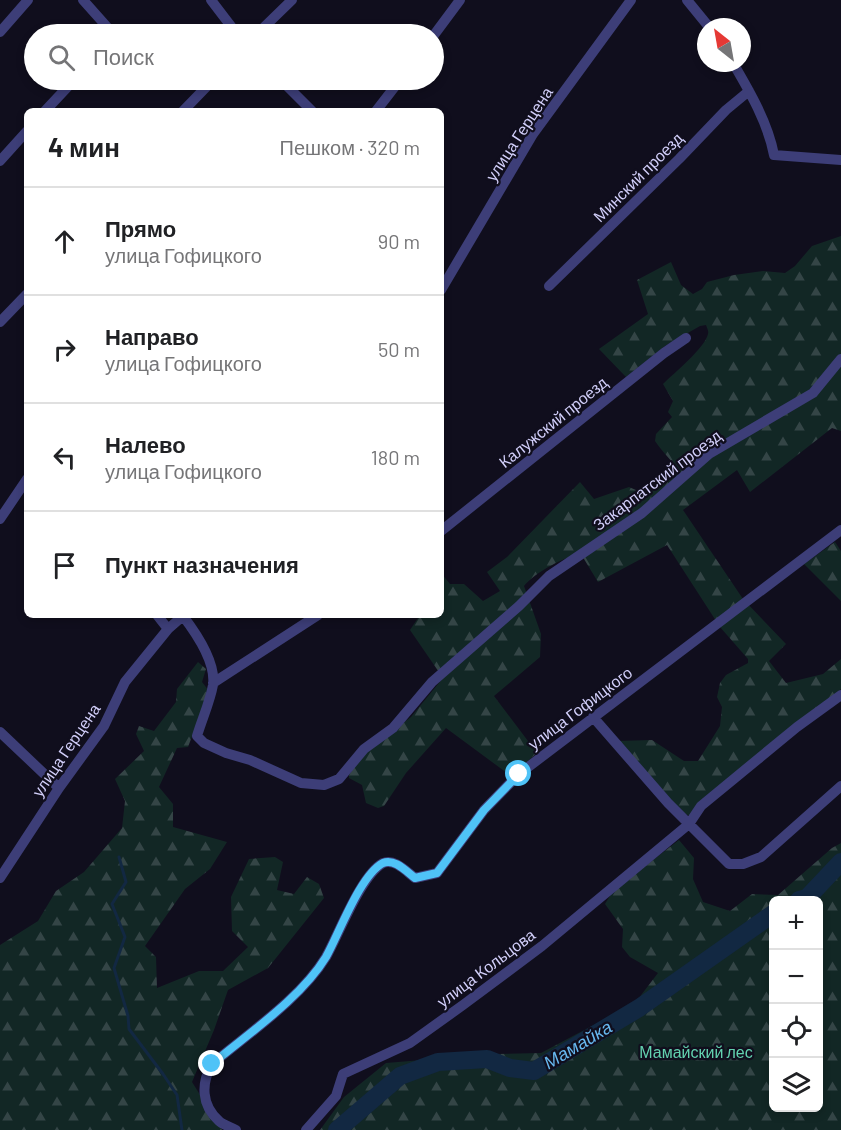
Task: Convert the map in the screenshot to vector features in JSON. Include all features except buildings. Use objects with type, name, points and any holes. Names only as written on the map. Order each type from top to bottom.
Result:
[{"type":"street","points":[[0,32],[28,0]]},
{"type":"street","points":[[83,0],[104,24]]},
{"type":"street","points":[[212,0],[230,24]]},
{"type":"street","points":[[267,24],[292,0]]},
{"type":"street","points":[[442,24],[460,0]]},
{"type":"street","name":"улица Герцена","points":[[444,285],[533,134],[632,0]]},
{"type":"street","points":[[687,0],[702,18]]},
{"type":"street","points":[[739,72],[771,140],[774,155],[841,160]]},
{"type":"street","points":[[48,108],[65,90]]},
{"type":"street","points":[[186,108],[203,90]]},
{"type":"street","points":[[291,90],[309,108]]},
{"type":"street","points":[[378,108],[392,90]]},
{"type":"street","name":"Минский проезд","points":[[549,286],[726,110],[749,91]]},
{"type":"street","points":[[0,161],[24,134]]},
{"type":"street","points":[[0,322],[24,297]]},
{"type":"street","name":"Калужский проезд","points":[[444,529],[664,353],[686,338]]},
{"type":"street","name":"Закарпатский проезд","points":[[213,683],[197,736],[204,743],[250,760],[301,783],[324,785],[339,779],[364,749],[393,728],[432,682],[519,606],[549,576],[642,513],[709,454],[813,393],[841,358]]},
{"type":"street","points":[[0,519],[23,493]]},
{"type":"street","name":"улица Гофицкого","points":[[236,1130],[219,1121],[209,1107],[204,1096],[207,1073],[212,1064],[306,983],[325,958],[353,901],[376,869],[385,862],[393,862],[415,878],[437,873],[484,810],[519,774],[841,530]]},
{"type":"street","points":[[159,618],[168,629]]},
{"type":"street","name":"улица Герцена","points":[[0,876],[59,788],[105,726],[124,682],[168,629],[182,618]]},
{"type":"street","points":[[185,618],[208,655],[213,683],[313,618]]},
{"type":"street","name":"улица Кольцова","points":[[306,1130],[336,1096],[343,1074],[410,1043],[542,946],[689,824],[701,806],[797,727],[841,695]]},
{"type":"street","points":[[593,717],[689,824],[729,864],[743,864],[761,857],[841,786]]},
{"type":"street","points":[[0,732],[59,788]]},
{"type":"green space","points":[[841,236],[841,431],[832,428],[750,492],[737,470],[683,510],[743,599],[786,644],[769,661],[786,683],[823,674],[841,659],[841,689],[690,816],[677,810],[617,741],[652,740],[684,761],[698,761],[720,726],[722,707],[717,697],[720,683],[726,675],[748,663],[748,659],[720,627],[667,545],[598,582],[584,559],[584,554],[577,555],[552,565],[524,586],[541,634],[540,657],[494,696],[537,753],[511,776],[446,728],[406,773],[384,806],[378,808],[366,803],[362,785],[349,778],[349,775],[364,752],[411,717],[443,678],[410,630],[418,618],[444,618],[444,577],[450,584],[464,584],[483,601],[500,591],[487,572],[507,557],[580,482],[594,499],[629,487],[645,494],[679,472],[655,441],[656,434],[672,417],[668,412],[673,401],[663,384],[701,346],[706,340],[708,331],[706,325],[700,326],[665,346],[626,377],[599,349],[648,314],[637,280],[671,262],[681,285],[693,294],[702,289],[707,282],[734,275],[763,271],[785,273],[795,266],[812,246]]},
{"type":"green space","points":[[835,542],[841,551],[841,601],[804,564]]},
{"type":"green space","points":[[198,662],[206,669],[202,682],[209,691],[188,747],[177,748],[159,787],[173,804],[173,827],[227,842],[210,869],[185,889],[145,946],[156,957],[157,988],[199,971],[223,971],[248,947],[232,931],[231,897],[249,859],[275,857],[283,862],[277,890],[294,894],[307,877],[319,884],[324,898],[268,968],[228,990],[192,1082],[222,1130],[0,1130],[0,945],[38,921],[56,891],[84,872],[122,828],[125,801],[115,779],[144,751],[136,734],[139,726],[154,731],[176,702],[177,689]]},
{"type":"green space","name":"Мамайский лес","points":[[679,840],[694,858],[693,879],[703,902],[730,911],[752,894],[778,895],[832,848],[841,843],[841,1130],[320,1130],[344,1097],[386,1063],[496,1054],[541,1053],[635,1003],[658,973],[630,957],[622,947],[623,929],[605,904],[613,891]]},
{"type":"waterway","points":[[119,857],[126,882],[112,904],[125,937],[114,968],[128,1016],[129,1029],[177,1095],[182,1130]]},
{"type":"waterway","name":"Мамайка","points":[[809,896],[841,862]]},
{"type":"waterway","name":"Мамайка","points":[[337,1130],[400,1076],[438,1062],[487,1059],[510,1068],[534,1071],[639,1008],[769,917]]},
{"type":"route","points":[[212,1064],[299,991],[325,958],[353,901],[376,869],[385,862],[393,862],[415,878],[437,873],[484,810],[519,774]]}]
